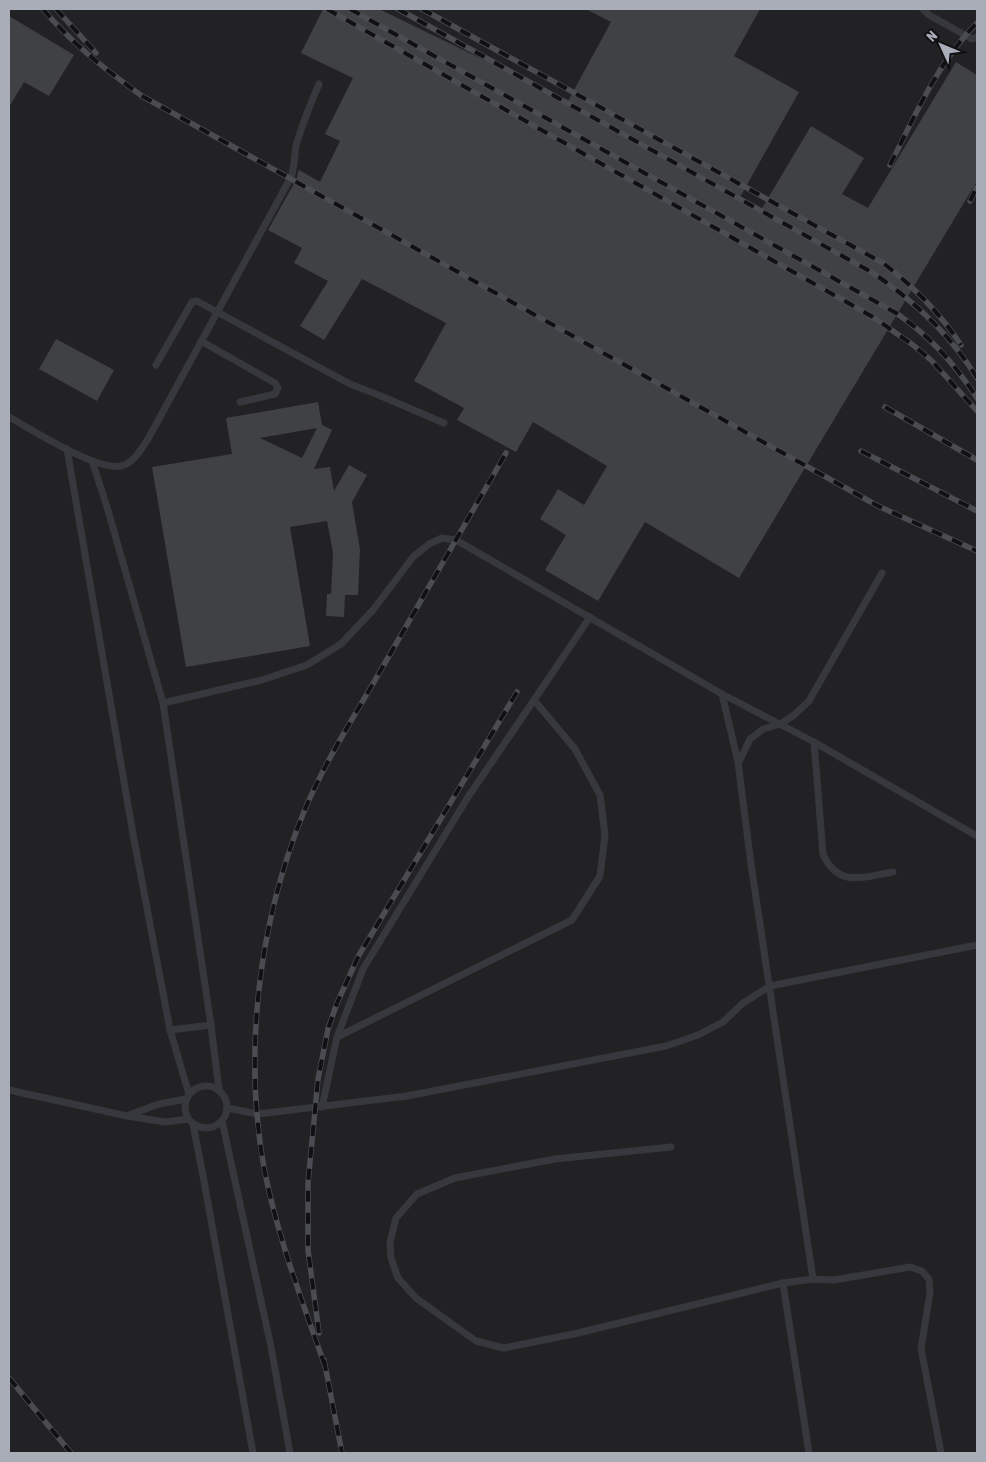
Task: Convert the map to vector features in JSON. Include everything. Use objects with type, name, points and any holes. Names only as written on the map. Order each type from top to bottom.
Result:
[{"type":"lane","points":[[923,9],[929,15],[972,39],[977,37]]},
{"type":"lane","points":[[9,417],[67,449],[92,460],[111,466],[123,466],[134,458],[148,439],[291,177],[295,149],[304,120],[319,84]]},
{"type":"lane","points":[[156,365],[192,302],[197,301],[350,384],[444,423]]},
{"type":"lane","points":[[201,341],[275,383],[278,388],[275,394],[240,402]]},
{"type":"lane","points":[[67,449],[133,834],[170,1030],[188,1096]]},
{"type":"lane","points":[[92,460],[163,703],[219,1090]]},
{"type":"lane","points":[[163,703],[262,680],[306,665],[341,644],[373,610],[413,556],[429,544],[442,538],[460,541],[722,694],[814,742],[977,836]]},
{"type":"lane","points":[[738,762],[750,739],[763,730],[780,724],[794,715],[809,701],[882,573]]},
{"type":"lane","points":[[322,1107],[337,1037],[363,969],[468,796],[590,617]]},
{"type":"lane","points":[[722,694],[738,762],[751,864],[813,1279]]},
{"type":"lane","points":[[337,1037],[572,920],[600,876],[606,835],[600,795],[575,749],[534,700]]},
{"type":"lane","points":[[814,742],[823,854],[829,866],[840,876],[858,878],[893,872]]},
{"type":"lane","points":[[227,1108],[258,1114],[407,1096],[666,1046],[698,1035],[723,1022],[743,1003],[770,986],[977,945]]},
{"type":"lane","points":[[170,1030],[211,1025]]},
{"type":"lane","points":[[253,1453],[204,1181],[185,1106],[188,1096],[194,1089],[207,1086],[219,1090],[224,1095],[227,1108],[222,1121],[271,1346],[290,1453]]},
{"type":"lane","points":[[9,1090],[128,1116],[165,1122],[190,1121],[198,1127],[211,1128],[222,1121]]},
{"type":"lane","points":[[128,1116],[159,1104],[188,1096]]},
{"type":"lane","points":[[671,1147],[555,1159],[455,1178],[417,1194],[396,1218],[390,1242],[391,1258],[398,1278],[416,1298],[476,1341],[504,1348],[578,1333],[783,1283],[813,1279],[834,1280],[910,1267],[922,1271],[929,1279],[930,1293],[920,1348],[941,1453]]},
{"type":"lane","points":[[783,1283],[809,1453]]},
{"type":"shaded area","points":[[9,9],[977,9],[977,1453],[9,1453]]},
{"type":"building","points":[[323,9],[379,9],[568,101],[611,22],[586,9],[760,9],[734,56],[799,92],[739,199],[761,210],[811,126],[864,158],[842,194],[868,208],[956,62],[977,75],[977,181],[739,578],[645,522],[598,601],[545,570],[566,535],[540,519],[558,489],[584,505],[607,466],[533,422],[516,452],[457,420],[464,408],[414,381],[446,323],[362,279],[324,340],[300,326],[328,281],[294,263],[302,248],[268,230],[296,180],[299,170],[320,182],[340,141],[325,134],[353,78],[301,53]]},
{"type":"building","points":[[9,16],[74,55],[49,96],[24,82],[9,107]]},
{"type":"building","points":[[56,339],[114,370],[97,401],[39,369]]},
{"type":"building","points":[[318,402],[322,425],[332,430],[314,469],[330,467],[334,491],[349,465],[367,475],[352,502],[360,550],[358,595],[345,595],[344,617],[326,616],[327,594],[331,594],[333,553],[327,521],[290,527],[310,646],[186,667],[152,467],[232,454],[226,418]],"holes":[[[317,428],[302,458],[260,438]]]},
{"type":"railway","points":[[43,9],[90,56],[142,96],[878,506],[977,551]]},
{"type":"railway","points":[[56,9],[96,53]]},
{"type":"railway","points":[[327,9],[873,317],[932,361],[977,411]]},
{"type":"railway","points":[[350,9],[896,313],[920,331],[941,351],[977,398]]},
{"type":"railway","points":[[398,9],[873,273],[903,295],[931,320],[956,347],[977,378]]},
{"type":"railway","points":[[422,9],[883,263],[926,301],[961,345]]},
{"type":"railway","points":[[890,165],[938,73],[950,55],[977,23]]},
{"type":"railway","points":[[970,201],[977,187]]},
{"type":"railway","points":[[885,407],[977,460]]},
{"type":"railway","points":[[861,451],[977,511]]},
{"type":"railway","points":[[325,1366],[283,1243],[264,1168],[258,1124],[255,1079],[259,988],[266,943],[275,899],[288,856],[303,814],[319,778],[506,453]]},
{"type":"railway","points":[[319,1333],[308,1250],[308,1183],[318,1079],[328,1029],[337,1003],[359,955],[517,692]]},
{"type":"railway","points":[[324,1360],[342,1453]]},
{"type":"railway","points":[[9,1378],[71,1453]]}]
